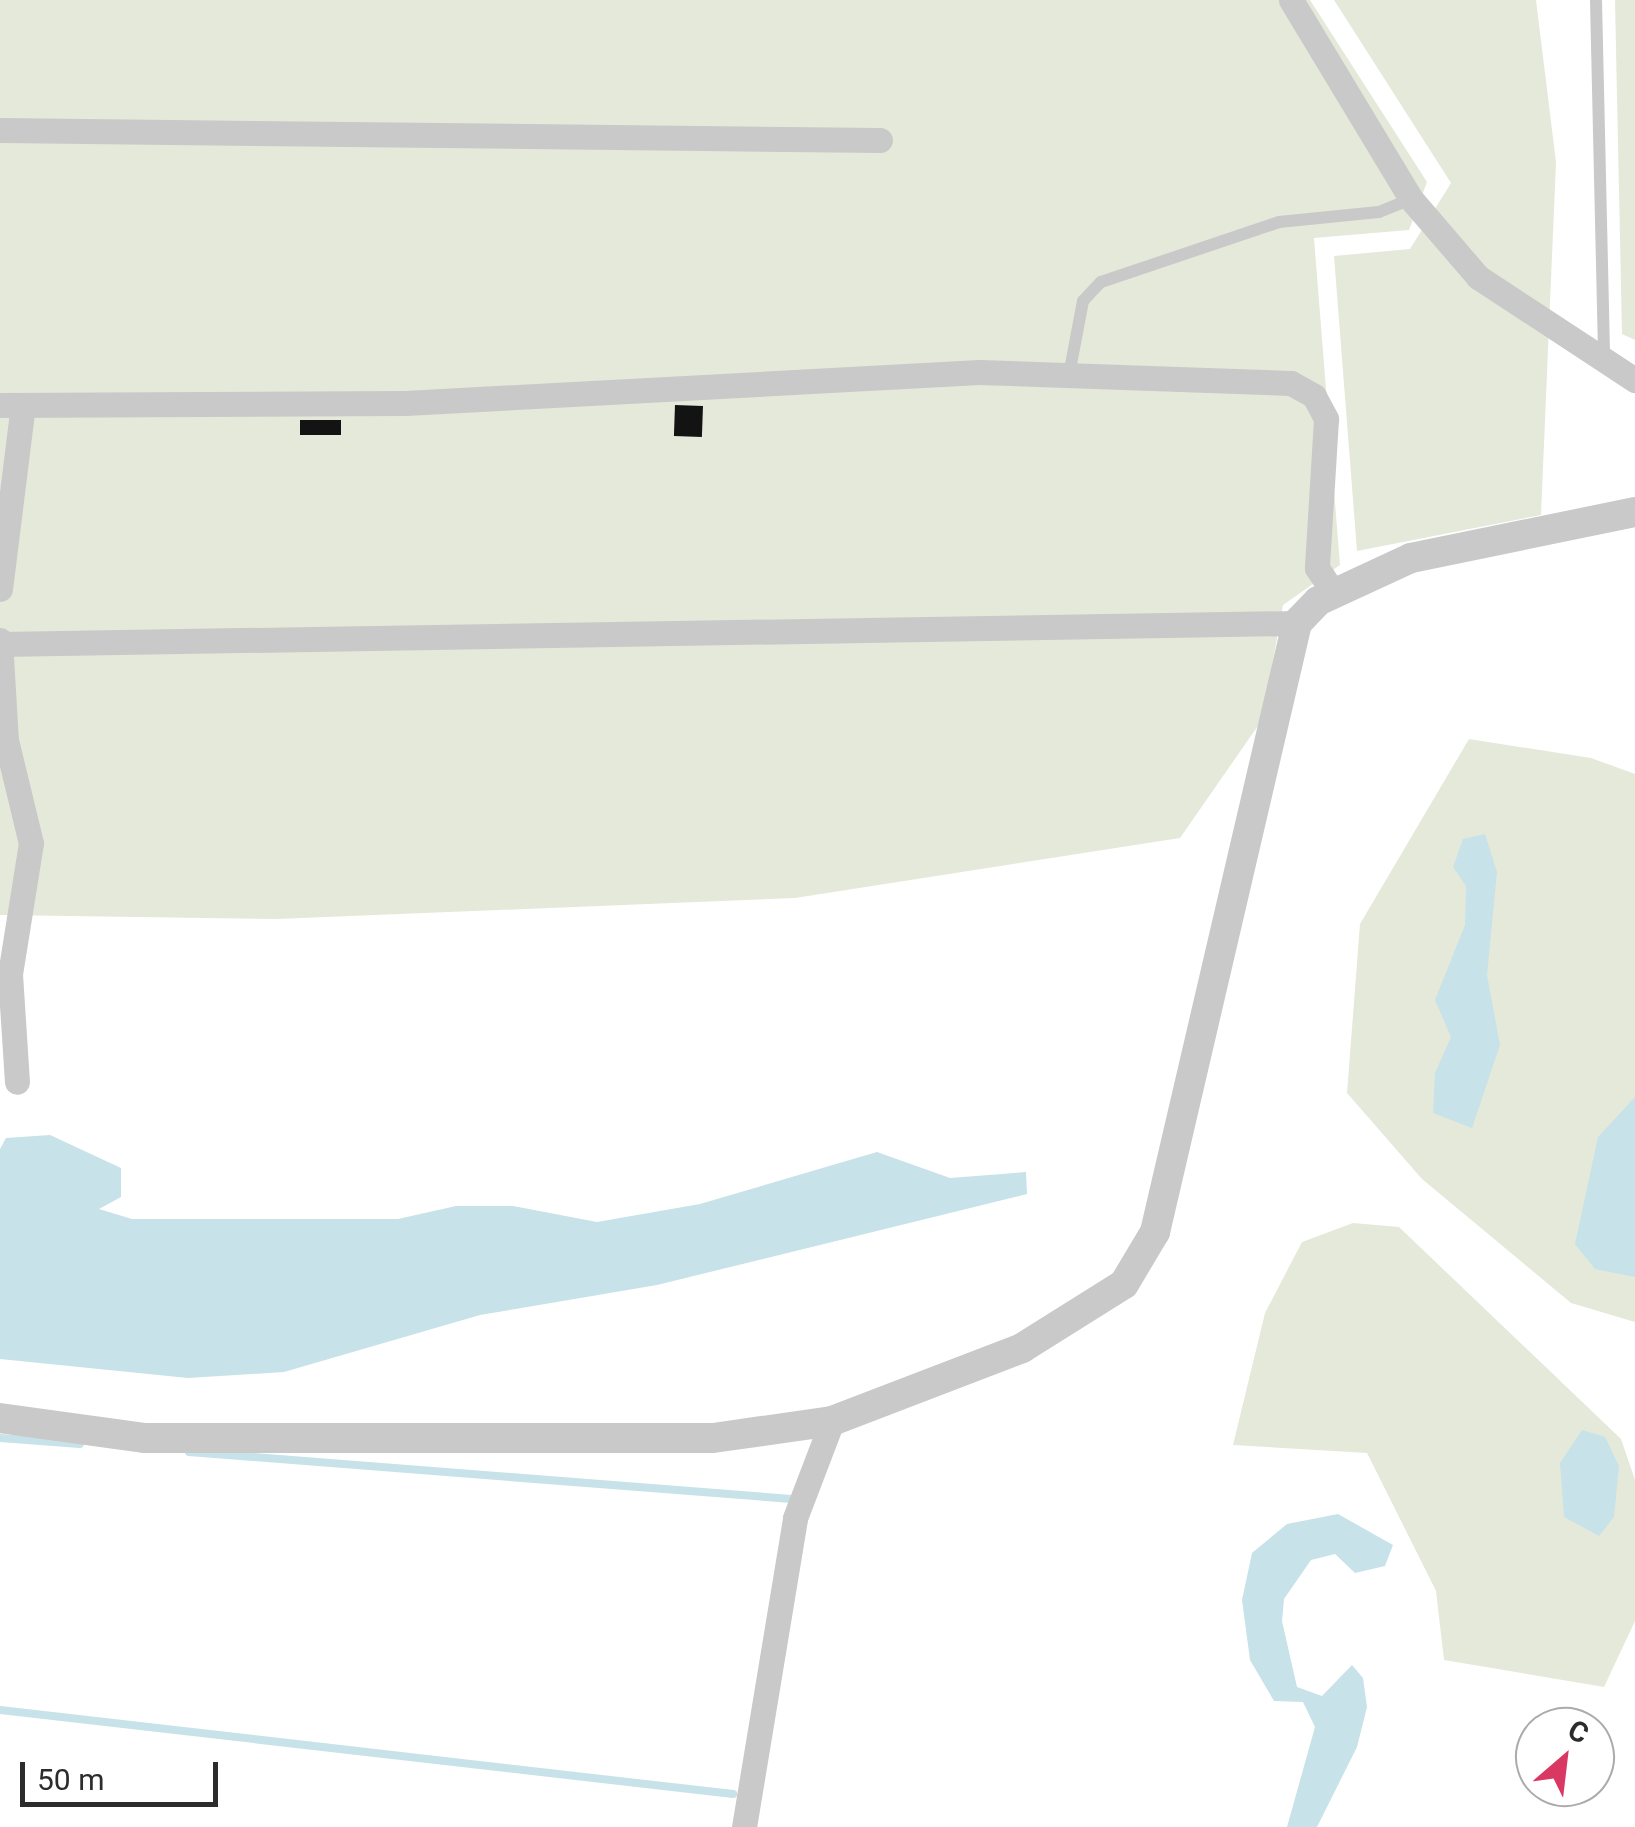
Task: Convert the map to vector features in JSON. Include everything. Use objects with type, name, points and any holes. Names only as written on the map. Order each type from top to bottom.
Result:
[{"type":"street","points":[[1292,0],[1411,199],[1478,276],[1635,380]]},
{"type":"street","points":[[0,130],[880,140]]},
{"type":"street","points":[[0,589],[12,405],[405,403],[978,372],[1291,384],[1314,396],[1326,419],[1317,568],[1334,592]]},
{"type":"street","points":[[0,1418],[144,1438],[364,1442],[713,1438],[832,1421],[1022,1348],[1124,1284],[1156,1232],[1298,623],[1334,592],[1411,558],[1635,512]]},
{"type":"street","points":[[18,1082],[10,974],[32,843],[6,740],[0,642],[1298,623]]},
{"type":"street","points":[[744,1827],[795,1518],[832,1421]]},
{"type":"lane","points":[[1596,0],[1604,361]]},
{"type":"lane","points":[[1069,375],[1083,300],[1101,282],[1279,222],[1379,212],[1411,199]]},
{"type":"shaded area","points":[[0,0],[1310,0],[1427,182],[1409,230],[1314,238],[1340,565],[1283,605],[1262,720],[1180,838],[795,898],[277,919],[0,915]]},
{"type":"shaded area","points":[[1334,0],[1536,0],[1556,162],[1541,515],[1357,551],[1334,256],[1410,249],[1451,183]]},
{"type":"shaded area","points":[[1615,0],[1635,0],[1635,340],[1622,334]]},
{"type":"shaded area","points":[[1469,739],[1591,758],[1635,774],[1635,1322],[1571,1303],[1422,1179],[1347,1093],[1360,924]]},
{"type":"shaded area","points":[[1353,1223],[1399,1227],[1621,1439],[1635,1480],[1635,1621],[1604,1687],[1444,1660],[1436,1591],[1367,1453],[1233,1445],[1265,1313],[1302,1242]]},
{"type":"water","points":[[1485,834],[1497,872],[1487,975],[1500,1045],[1472,1128],[1433,1113],[1435,1073],[1451,1037],[1435,1000],[1465,925],[1466,886],[1453,867],[1463,839]]},
{"type":"water","points":[[1635,1097],[1635,1277],[1595,1269],[1575,1244],[1598,1137]]},
{"type":"water","points":[[50,1135],[121,1168],[121,1197],[99,1209],[132,1219],[398,1219],[456,1206],[513,1206],[597,1222],[700,1204],[877,1152],[950,1178],[1026,1172],[1027,1194],[657,1285],[480,1315],[284,1372],[188,1378],[0,1359],[0,1149],[6,1138]]},
{"type":"water","points":[[1582,1430],[1605,1437],[1619,1466],[1614,1517],[1599,1536],[1564,1517],[1560,1463]]},
{"type":"water","points":[[1338,1514],[1393,1545],[1385,1566],[1355,1573],[1335,1554],[1311,1560],[1284,1599],[1282,1621],[1297,1687],[1322,1696],[1352,1665],[1363,1678],[1367,1707],[1357,1747],[1317,1827],[1287,1827],[1315,1727],[1303,1702],[1274,1701],[1250,1660],[1242,1600],[1252,1553],[1287,1524]]},
{"type":"building","points":[[675,405],[703,406],[702,437],[674,436]]},
{"type":"building","points":[[300,420],[341,420],[341,435],[300,435]]},
{"type":"waterway","points":[[0,1438],[80,1444]]},
{"type":"waterway","points":[[189,1452],[791,1499]]},
{"type":"waterway","points":[[0,1710],[733,1794]]}]
